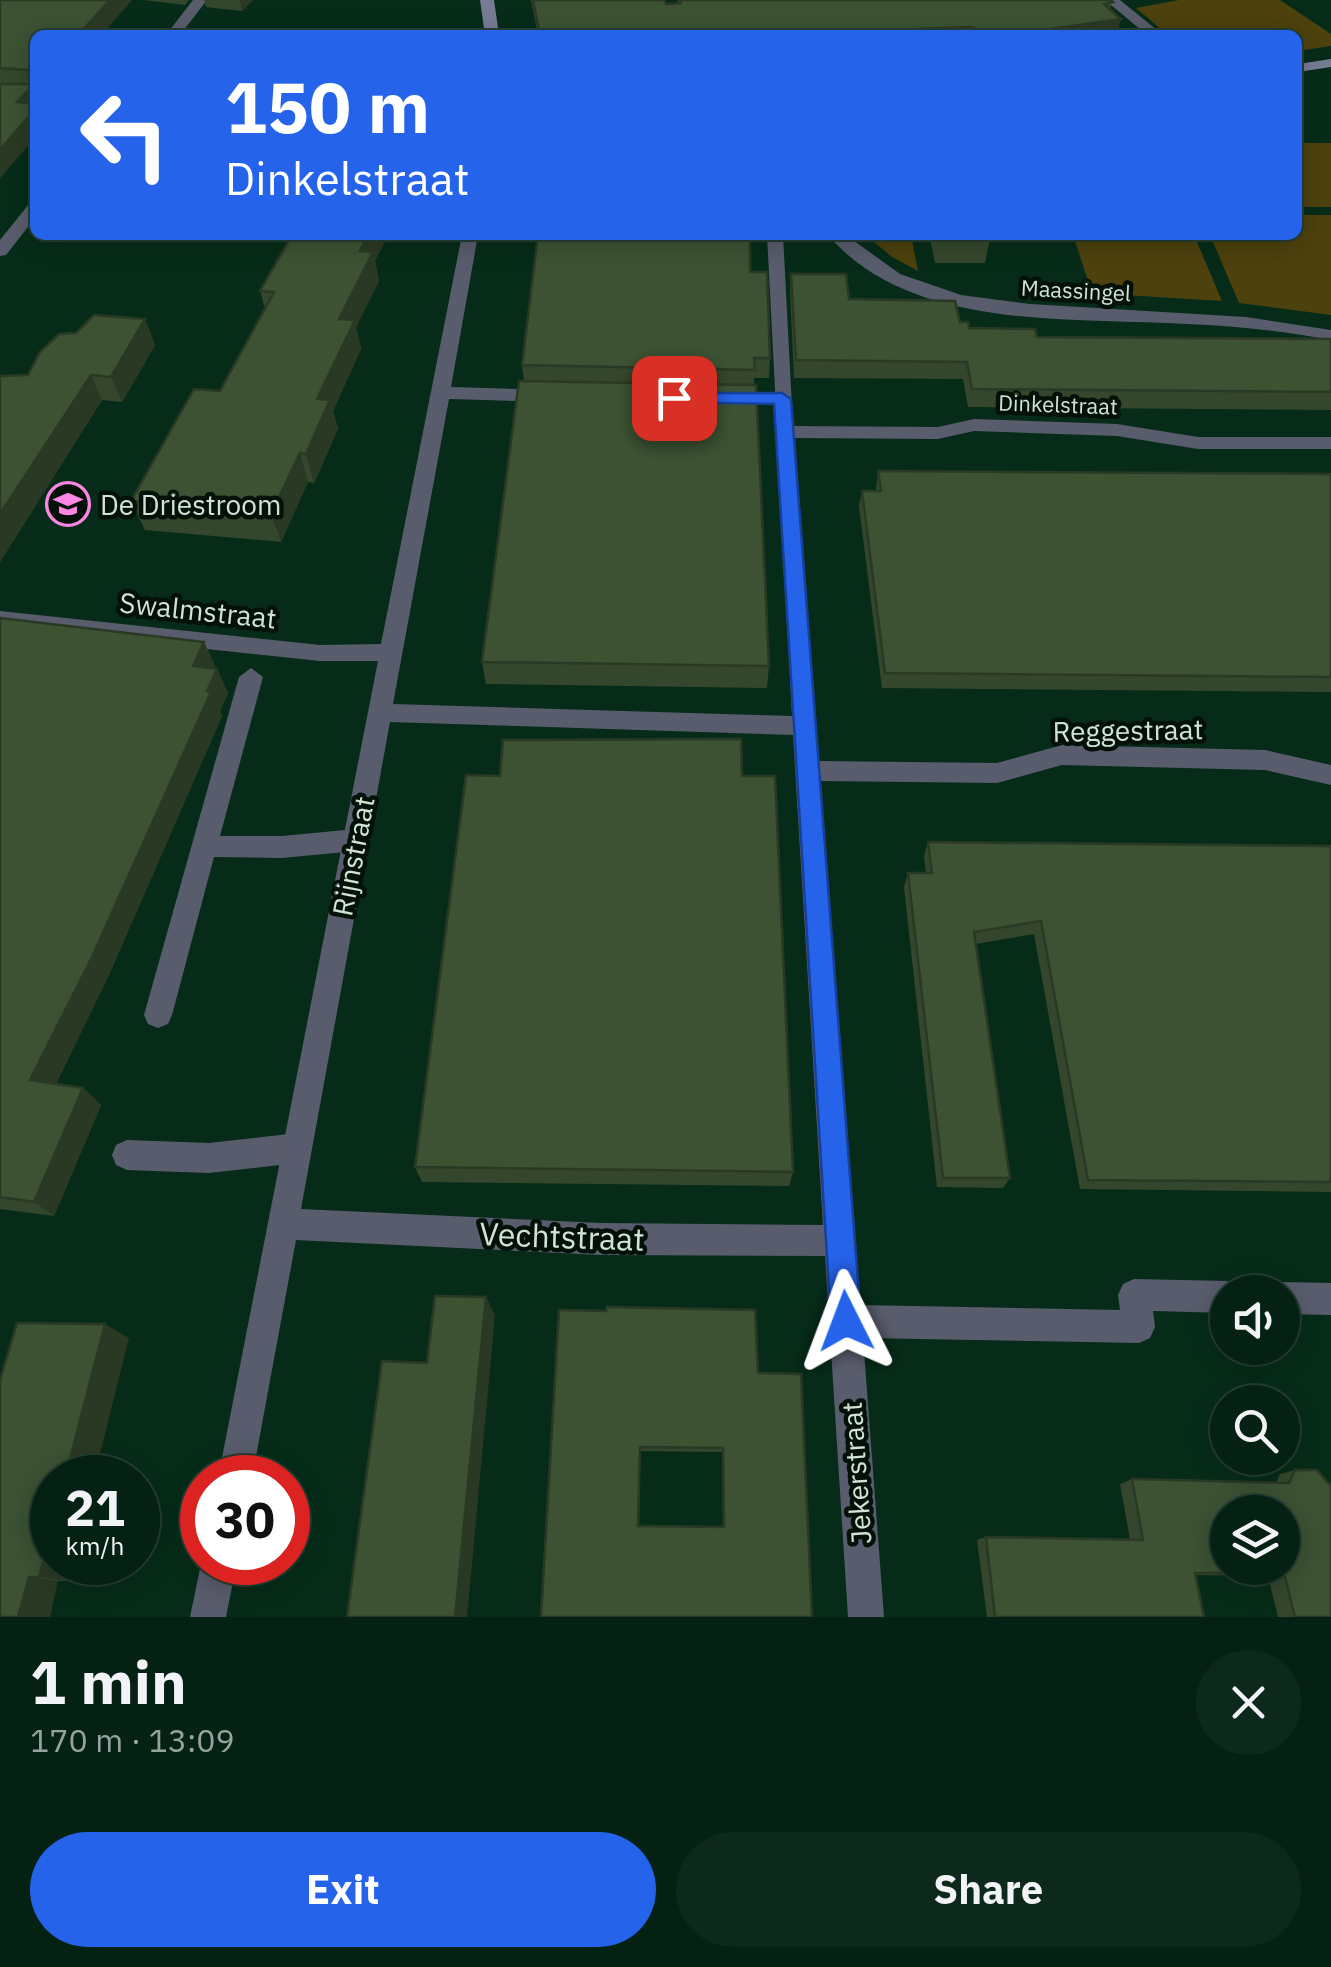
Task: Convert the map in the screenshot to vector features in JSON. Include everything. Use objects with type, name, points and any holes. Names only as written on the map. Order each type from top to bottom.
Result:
[{"type":"street","points":[[177,30],[200,0]]},
{"type":"street","points":[[486,0],[491,30]]},
{"type":"street","points":[[1112,0],[1150,30]]},
{"type":"street","points":[[1302,67],[1331,63]]},
{"type":"street","points":[[0,251],[30,213]]},
{"type":"street","name":"Rijnstraat","points":[[239,1455],[469,240]]},
{"type":"street","points":[[775,240],[773,399],[784,432]]},
{"type":"street","name":"Maassingel","points":[[841,240],[886,276],[962,303],[1230,322],[1331,335]]},
{"type":"street","points":[[440,393],[578,397]]},
{"type":"street","name":"Dinkelstraat","points":[[784,432],[938,433],[974,426],[1117,430],[1198,443],[1331,444]]},
{"type":"street","name":"Jekerstraat","points":[[784,432],[866,1617]]},
{"type":"street","name":"Swalmstraat","points":[[0,620],[320,652],[391,652]]},
{"type":"street","points":[[158,1016],[251,676]]},
{"type":"street","points":[[380,713],[804,726]]},
{"type":"street","name":"Reggestraat","points":[[806,772],[997,773],[1062,755],[1266,760],[1331,775]]},
{"type":"street","points":[[204,846],[282,847],[356,840]]},
{"type":"street","points":[[127,1154],[209,1158],[298,1148]]},
{"type":"street","name":"Vechtstraat","points":[[283,1224],[602,1238],[842,1241]]},
{"type":"street","points":[[846,1321],[1139,1327],[1134,1295],[1210,1297]]},
{"type":"street","points":[[1300,1298],[1331,1299]]},
{"type":"street","points":[[208,1617],[214,1585]]},
{"type":"shaded area","points":[[1179,0],[1280,0],[1331,34],[1331,46],[1302,50],[1302,30],[1162,30],[1136,8]]},
{"type":"shaded area","points":[[1302,143],[1331,143],[1331,207],[1302,207]]},
{"type":"shaded area","points":[[1302,215],[1331,215],[1331,315],[1239,303],[1212,240],[1302,240]]},
{"type":"shaded area","points":[[872,240],[912,240],[918,271]]},
{"type":"shaded area","points":[[1075,240],[1196,240],[1222,301],[1092,293]]},
{"type":"building","points":[[0,0],[110,0],[83,30],[30,30],[30,84],[28,70],[0,68]]},
{"type":"building","points":[[533,0],[664,0],[666,4],[681,0],[1111,0],[1104,4],[1121,19],[1045,30],[539,30]]},
{"type":"building","points":[[0,84],[30,84],[17,102],[30,103],[30,115],[0,150]]},
{"type":"building","points":[[289,240],[366,240],[360,251],[373,252],[339,319],[355,320],[317,399],[330,400],[306,454],[300,453],[271,514],[131,501],[194,389],[220,391],[274,292],[260,291]]},
{"type":"building","points":[[537,240],[750,240],[750,272],[767,272],[770,358],[754,358],[755,370],[522,365]]},
{"type":"building","points":[[791,274],[846,274],[849,299],[955,301],[960,322],[968,322],[969,328],[1035,329],[1037,337],[1331,339],[1331,392],[972,389],[967,362],[796,360]]},
{"type":"building","points":[[94,315],[145,319],[111,377],[91,375],[0,514],[0,376],[28,375],[40,352],[59,334],[76,333]]},
{"type":"building","points":[[519,381],[756,385],[769,666],[482,662]]},
{"type":"building","points":[[878,471],[1331,474],[1331,677],[885,673],[862,491],[881,491]]},
{"type":"building","points":[[0,618],[204,642],[193,666],[217,669],[207,691],[211,692],[92,957],[30,1080],[83,1088],[34,1202],[0,1197]]},
{"type":"building","points":[[741,739],[742,776],[775,776],[793,1172],[415,1167],[466,775],[500,776],[503,740]]},
{"type":"building","points":[[928,842],[1331,846],[1331,1182],[1088,1180],[1041,921],[974,932],[1010,1178],[943,1178],[908,873],[932,873]]},
{"type":"building","points":[[435,1296],[486,1297],[455,1617],[347,1617],[382,1361],[427,1363]]},
{"type":"building","points":[[607,1307],[755,1310],[758,1373],[801,1374],[812,1617],[541,1617],[559,1310],[606,1311]],"holes":[[[640,1447],[723,1448],[724,1527],[638,1526]]]},
{"type":"building","points":[[17,1323],[105,1324],[71,1455],[30,1455],[30,1577],[18,1617],[0,1617],[0,1380]]},
{"type":"building","points":[[1300,1470],[1317,1470],[1331,1484],[1331,1617],[1295,1617],[1287,1585],[1300,1585],[1300,1495],[1210,1495],[1210,1573],[1195,1573],[1204,1617],[995,1617],[986,1537],[1143,1540],[1132,1479],[1289,1483],[1293,1475],[1300,1475]]},
{"type":"place","name":"De Driestroom","points":[[68,504]]},
{"type":"route","points":[[674,398],[782,399],[846,1321]]}]
